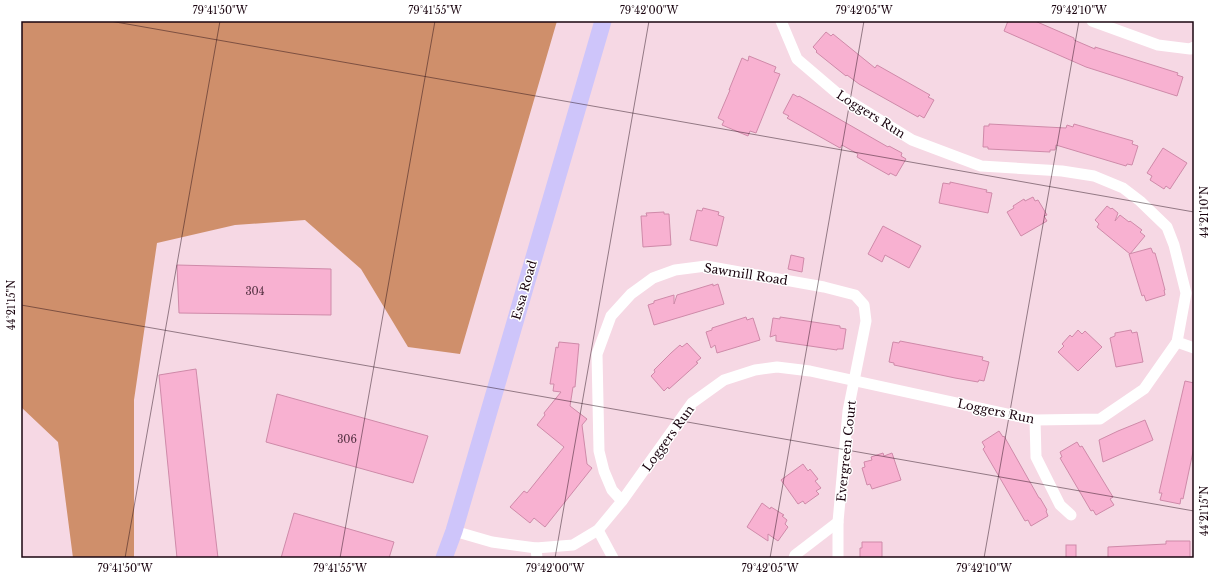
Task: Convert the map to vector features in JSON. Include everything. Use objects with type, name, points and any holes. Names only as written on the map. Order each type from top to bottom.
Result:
[{"type":"main road","name":"Essa Road","points":[[444,558],[454,531],[603,21]]},
{"type":"street","name":"Loggers Run","points":[[454,531],[537,553],[573,545],[598,530],[622,501],[692,403],[724,380],[755,370],[777,367],[810,371],[1035,420],[1100,419],[1144,389],[1177,342],[1186,294],[1174,245],[1167,227],[1140,201],[1123,188],[1094,176],[1062,171],[981,166],[912,140],[838,94],[797,59],[781,21]]},
{"type":"street","points":[[1092,21],[1158,45],[1190,49],[1194,47]]},
{"type":"street","name":"Sawmill Road","points":[[622,501],[612,490],[604,471],[599,450],[597,354],[612,316],[631,294],[653,278],[675,270],[706,266],[824,286],[856,295],[864,305],[866,321],[855,380]]},
{"type":"street","points":[[1177,342],[1194,348]]},
{"type":"street","name":"Evergreen Court","points":[[838,558],[838,522],[848,411],[855,380]]},
{"type":"street","points":[[1035,420],[1036,457],[1060,505],[1071,515]]},
{"type":"street","points":[[794,558],[795,555],[838,522]]},
{"type":"street","points":[[598,530],[613,558]]},
{"type":"shaded area","points":[[21,21],[557,21],[460,354],[408,347],[361,269],[305,220],[235,225],[157,243],[134,400],[134,558],[73,558],[58,442],[21,407]]},
{"type":"building","points":[[1008,21],[1035,21],[1095,49],[1095,47],[1178,73],[1177,75],[1183,77],[1177,96],[1086,67],[1004,31]]},
{"type":"building","points":[[826,32],[831,36],[833,34],[875,68],[877,65],[930,95],[928,97],[934,100],[924,118],[919,115],[918,117],[859,84],[847,75],[846,76],[816,52],[817,51],[813,47]]},
{"type":"building","points":[[749,56],[776,67],[774,72],[780,74],[756,133],[750,131],[748,136],[722,125],[724,121],[718,118],[742,58],[748,61]]},
{"type":"building","points":[[793,94],[888,147],[889,146],[902,153],[901,156],[906,159],[896,176],[890,173],[889,175],[857,157],[858,154],[842,145],[840,148],[787,118],[789,116],[783,113]]},
{"type":"building","points":[[989,124],[1066,128],[1067,125],[1073,127],[1074,124],[1133,141],[1132,144],[1138,146],[1132,165],[1127,164],[1126,166],[1056,145],[1055,150],[1050,150],[1050,152],[988,149],[988,147],[983,147],[984,126],[989,126]]},
{"type":"building","points":[[1163,148],[1187,163],[1170,189],[1166,186],[1164,189],[1150,180],[1152,176],[1147,173]]},
{"type":"building","points":[[950,182],[987,190],[986,192],[992,193],[988,213],[939,203],[943,183],[950,184]]},
{"type":"building","points":[[1033,197],[1035,201],[1038,200],[1047,215],[1044,216],[1047,221],[1021,236],[1007,212],[1024,199],[1025,201]]},
{"type":"building","points":[[1107,206],[1118,213],[1115,221],[1120,215],[1142,230],[1140,232],[1145,236],[1130,254],[1097,227],[1099,224],[1095,220]]},
{"type":"building","points":[[703,208],[719,212],[718,215],[724,217],[717,246],[690,240],[697,210],[702,211]]},
{"type":"building","points":[[664,212],[664,214],[669,214],[671,245],[643,247],[641,216],[647,216],[646,213]]},
{"type":"building","points":[[883,226],[921,246],[909,268],[885,255],[882,262],[868,254]]},
{"type":"building","points":[[1151,248],[1153,253],[1155,253],[1165,295],[1146,301],[1144,295],[1142,296],[1129,254]]},
{"type":"building","points":[[791,255],[804,258],[802,272],[788,269]]},
{"type":"building","points":[[177,265],[331,269],[331,315],[179,313]]},
{"type":"building","points":[[713,284],[713,286],[718,284],[724,304],[654,325],[648,305],[654,303],[654,301],[674,295],[674,304],[677,295]]},
{"type":"building","points":[[746,317],[747,320],[753,318],[760,340],[717,353],[715,345],[711,348],[706,332],[712,330],[712,328]]},
{"type":"building","points":[[780,317],[840,326],[840,328],[846,329],[843,349],[837,350],[776,341],[776,335],[770,337],[773,318],[780,319]]},
{"type":"building","points":[[1078,330],[1082,334],[1085,331],[1102,347],[1078,371],[1058,352],[1064,346],[1062,344],[1070,335],[1072,337]]},
{"type":"building","points":[[1131,330],[1132,333],[1137,332],[1143,362],[1116,367],[1110,338],[1115,336],[1115,333]]},
{"type":"building","points":[[900,341],[983,357],[982,360],[989,362],[984,381],[979,380],[978,382],[955,378],[894,365],[894,363],[889,362],[893,342],[899,343]]},
{"type":"building","points":[[559,342],[579,344],[575,387],[573,387],[570,406],[587,419],[582,425],[587,464],[592,468],[545,527],[534,518],[530,523],[510,507],[524,491],[527,493],[564,447],[537,425],[545,415],[544,413],[561,392],[553,391],[554,384],[550,384],[556,347],[558,348]]},
{"type":"building","points":[[687,343],[701,358],[696,362],[698,363],[669,389],[668,387],[664,391],[651,376],[655,372],[654,370],[671,353],[680,345],[682,347]]},
{"type":"building","points":[[196,369],[218,558],[177,558],[159,375]]},
{"type":"building","points":[[1185,381],[1194,383],[1194,447],[1183,499],[1181,498],[1180,504],[1160,500],[1162,493],[1159,493]]},
{"type":"building","points":[[277,394],[428,436],[413,483],[266,442]]},
{"type":"building","points":[[1145,420],[1153,440],[1103,462],[1099,440]]},
{"type":"building","points":[[999,431],[1003,437],[1004,436],[1047,510],[1048,516],[1031,526],[1028,520],[1025,521],[983,449],[985,447],[982,442]]},
{"type":"building","points":[[1077,442],[1080,447],[1082,446],[1113,497],[1110,499],[1114,505],[1096,515],[1093,510],[1091,511],[1060,458],[1062,457],[1060,452]]},
{"type":"building","points":[[883,453],[884,456],[892,453],[901,480],[872,489],[870,484],[867,485],[862,468],[865,467],[864,462],[872,460],[871,457]]},
{"type":"building","points":[[803,464],[808,471],[810,469],[818,479],[815,481],[821,488],[816,491],[819,494],[805,504],[803,501],[798,504],[781,480]]},
{"type":"building","points":[[762,503],[770,509],[771,507],[784,515],[782,516],[787,520],[785,524],[788,527],[778,541],[768,534],[768,541],[747,527]]},
{"type":"building","points":[[294,513],[394,542],[389,558],[281,558]]},
{"type":"building","points":[[1166,541],[1190,541],[1190,558],[1108,558],[1108,547],[1166,544]]},
{"type":"building","points":[[862,542],[882,542],[882,558],[860,558],[860,548],[862,548]]},
{"type":"building","points":[[1066,545],[1076,545],[1076,558],[1066,558]]}]
